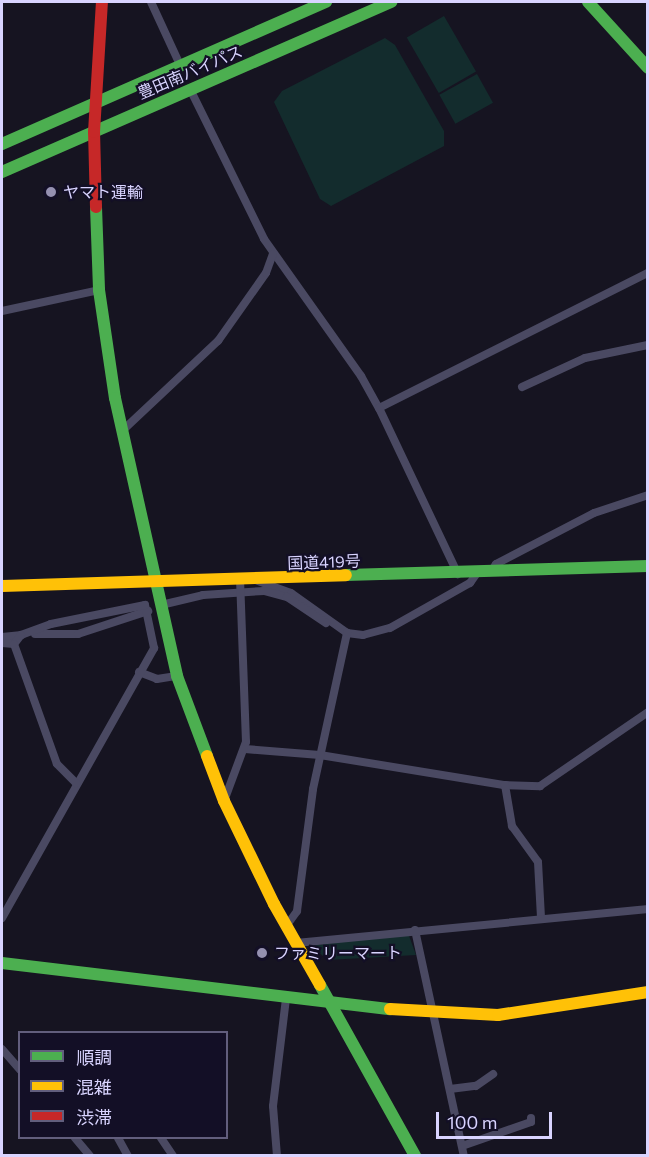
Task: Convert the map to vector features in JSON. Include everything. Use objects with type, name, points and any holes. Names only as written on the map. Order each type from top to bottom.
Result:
[{"type":"main road","points":[[102,2],[99,102],[94,132],[99,290],[122,431],[154,584],[177,676],[224,801],[328,1003],[415,1155]]},
{"type":"main road","name":"豊田南バイパス","points":[[2,144],[326,2]]},
{"type":"main road","name":"豊田南バイパス","points":[[2,172],[392,2]]},
{"type":"main road","points":[[588,2],[648,68]]},
{"type":"main road","name":"国道419号","points":[[2,586],[59,582],[241,586],[257,580],[648,566]]},
{"type":"main road","points":[[2,963],[435,1014],[498,1015],[648,992]]},
{"type":"street","points":[[151,2],[181,67]]},
{"type":"street","points":[[190,89],[273,254],[361,376],[379,408],[458,574]]},
{"type":"street","points":[[122,431],[218,341],[266,273],[273,254]]},
{"type":"street","points":[[379,408],[648,273]]},
{"type":"street","points":[[2,311],[99,290]]},
{"type":"street","points":[[522,387],[596,354],[648,345]]},
{"type":"street","points":[[161,605],[241,586],[287,597],[346,636],[363,635],[390,628],[470,583],[496,564],[594,513],[648,495]]},
{"type":"street","points":[[257,580],[291,593],[346,636]]},
{"type":"street","points":[[224,801],[245,749],[241,586]]},
{"type":"street","points":[[2,918],[155,642],[146,605],[51,624],[21,635],[14,644]]},
{"type":"street","points":[[2,637],[78,634],[148,611]]},
{"type":"street","points":[[287,925],[297,911],[320,755],[346,636]]},
{"type":"street","points":[[2,643],[14,644]]},
{"type":"street","points":[[14,644],[57,764],[76,783]]},
{"type":"street","points":[[139,672],[157,680],[177,676]]},
{"type":"street","points":[[245,749],[320,755],[505,785],[540,786],[548,783],[648,712]]},
{"type":"street","points":[[505,785],[512,826],[538,862],[541,917]]},
{"type":"street","points":[[296,943],[541,917],[648,909]]},
{"type":"street","points":[[415,930],[464,1155]]},
{"type":"street","points":[[277,1155],[273,1106],[286,998]]},
{"type":"street","points":[[2,1048],[18,1068]]},
{"type":"street","points":[[450,1089],[476,1086],[493,1074]]},
{"type":"street","points":[[462,1146],[531,1122],[531,1118]]},
{"type":"street","points":[[77,1139],[90,1155]]},
{"type":"street","points":[[119,1139],[128,1155]]},
{"type":"street","points":[[162,1139],[172,1155]]},
{"type":"green space","points":[[444,16],[476,71],[439,93],[407,38]]},
{"type":"green space","points":[[385,38],[395,45],[444,131],[444,146],[331,206],[320,199],[274,102],[282,91]]},
{"type":"green space","points":[[477,74],[493,103],[455,124],[439,95]]},
{"type":"green space","points":[[408,933],[416,955],[328,960],[311,946]]},
{"type":"traffic: fast","points":[[2,144],[326,2]]},
{"type":"traffic: fast","points":[[2,172],[392,2]]},
{"type":"traffic: fast","points":[[588,2],[648,68]]},
{"type":"traffic: fast","points":[[96,207],[99,290],[115,398],[177,676],[207,756]]},
{"type":"traffic: fast","points":[[346,575],[648,566]]},
{"type":"traffic: fast","points":[[2,963],[390,1009]]},
{"type":"traffic: fast","points":[[320,985],[415,1156]]},
{"type":"traffic: slow","points":[[2,586],[346,575]]},
{"type":"traffic: slow","points":[[207,756],[224,801],[274,904],[320,985]]},
{"type":"traffic: slow","points":[[390,1009],[498,1015],[648,992]]},
{"type":"traffic: jam","points":[[96,207],[94,132],[102,2]]},
{"type":"place","name":"ヤマト運輸","points":[[51,192]]},
{"type":"place","name":"ファミリーマート","points":[[262,953]]}]
